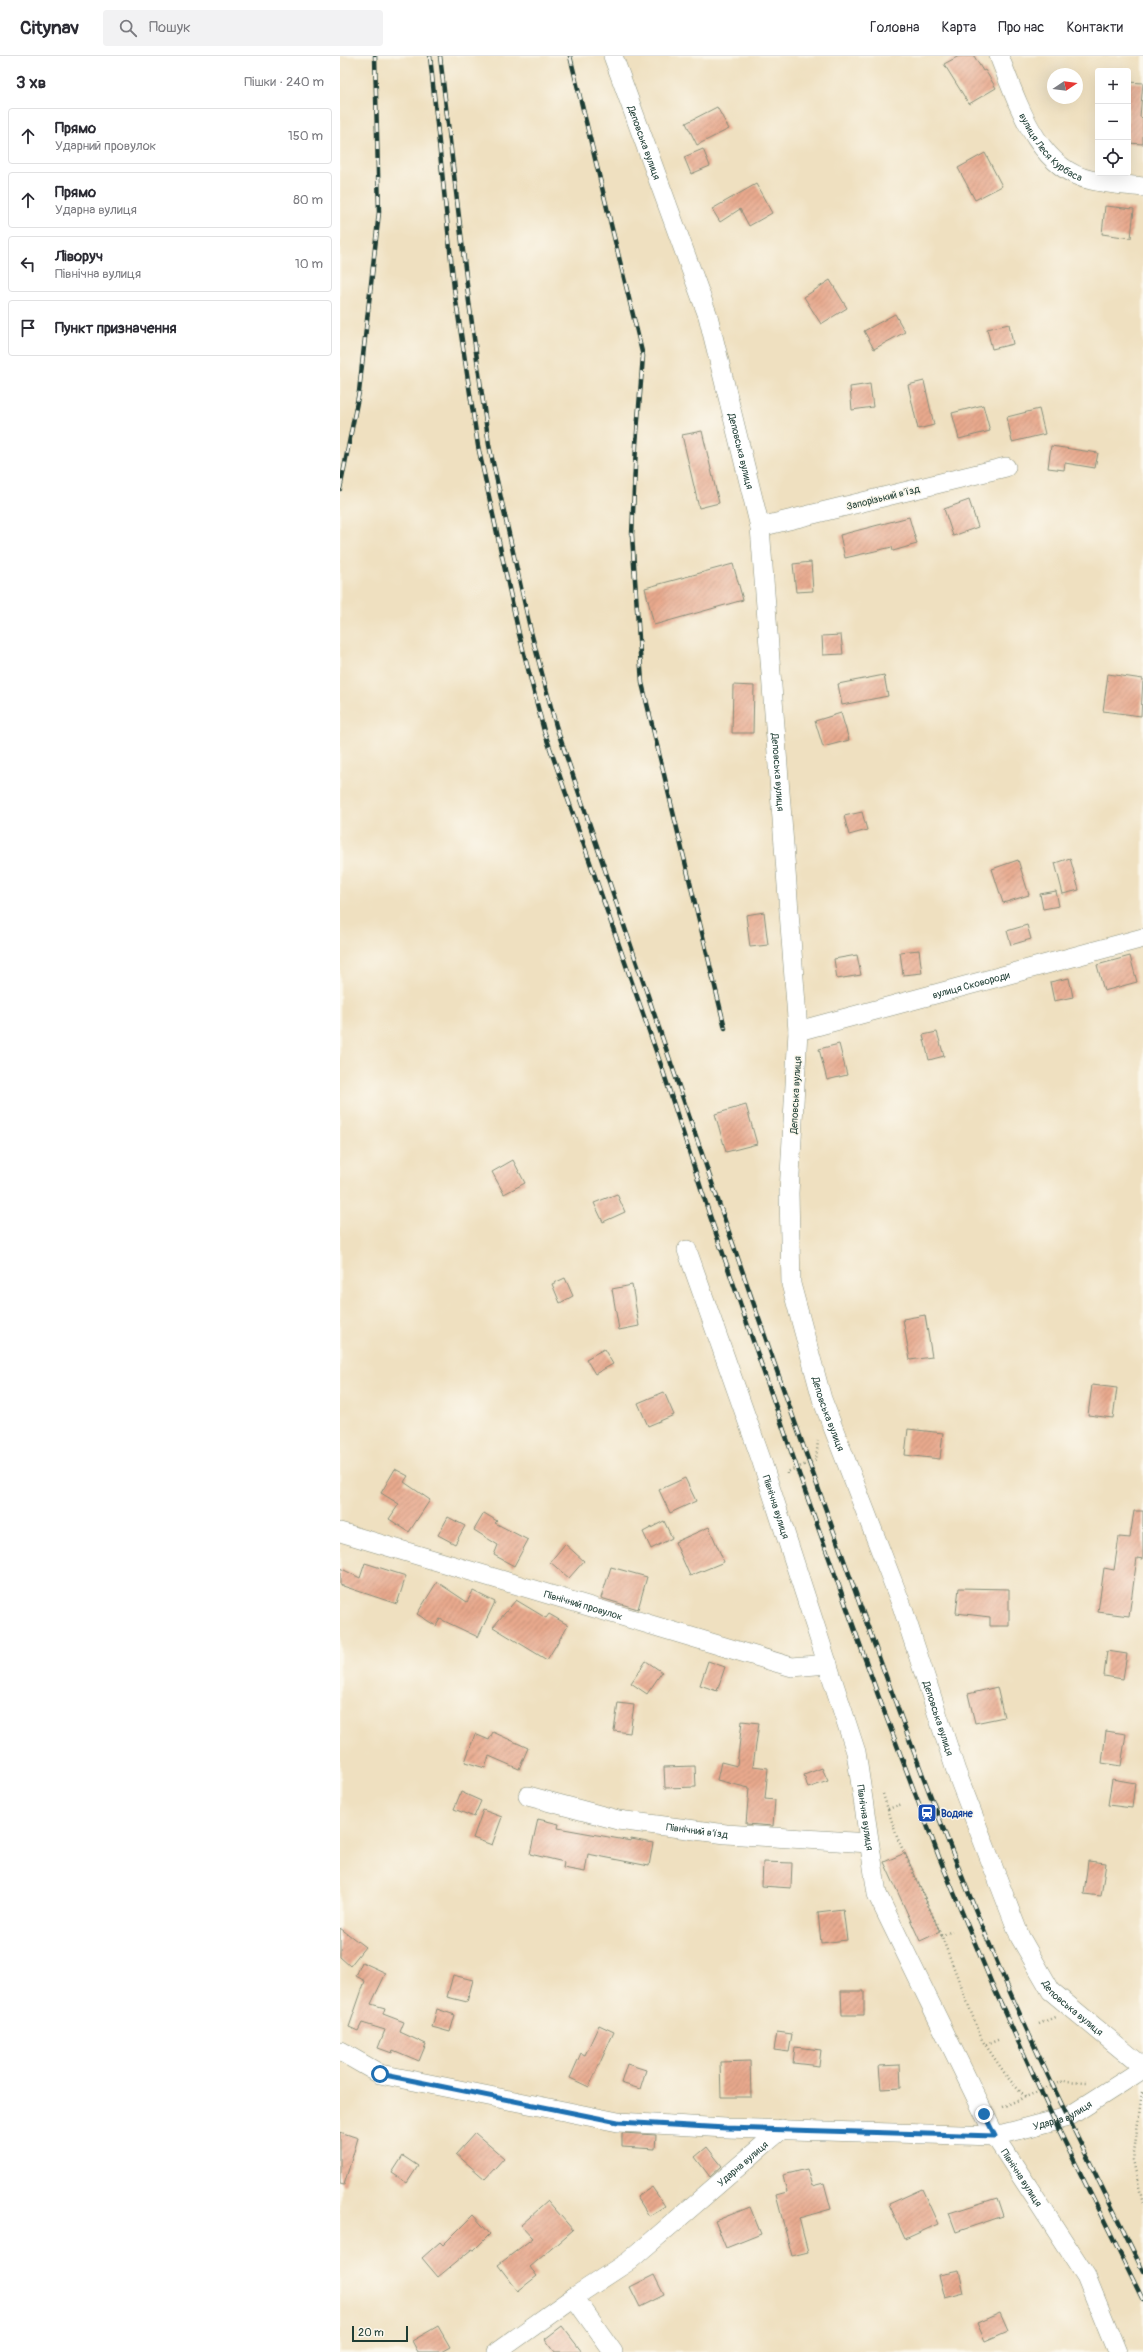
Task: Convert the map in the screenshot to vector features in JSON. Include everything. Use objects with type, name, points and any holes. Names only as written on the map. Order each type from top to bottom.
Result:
[{"type":"street","name":"Деповська вулиця","points":[[613,56],[708,316],[760,527],[798,1031],[789,1193],[791,1284],[822,1399],[902,1606],[956,1771],[1020,1937],[1051,1991],[1143,2074]]},
{"type":"street","name":"вулиця Леся Курбаса","points":[[999,56],[1032,134],[1042,147],[1054,158],[1070,172],[1090,180],[1143,187]]},
{"type":"street","name":"Запорізький вʼїзд","points":[[760,527],[1006,466]]},
{"type":"street","name":"вулиця Сковороди","points":[[798,1031],[1143,938]]},
{"type":"street","name":"Північна вулиця","points":[[687,1250],[761,1459],[856,1752],[877,1894],[995,2136],[1086,2276],[1117,2352]]},
{"type":"street","name":"Північний провулок","points":[[340,1532],[792,1667],[828,1664]]},
{"type":"street","name":"Північний в'їзд","points":[[528,1796],[618,1820],[726,1834],[869,1843]]},
{"type":"street","points":[[340,2051],[380,2074],[618,2122],[782,2129]]},
{"type":"street","name":"Ударна вулиця","points":[[497,2352],[574,2297],[629,2261],[782,2129],[995,2136],[1068,2117],[1143,2074]]},
{"type":"street","points":[[574,2297],[613,2352]]},
{"type":"path","points":[[788,1479],[787,1472],[816,1460],[818,1437]]},
{"type":"path","points":[[881,1790],[897,1837],[942,1936],[986,2045],[1008,2078],[1026,2098]]},
{"type":"path","points":[[888,1809],[902,1804]]},
{"type":"path","points":[[942,1936],[952,1931]]},
{"type":"path","points":[[1039,2024],[1043,2022]]},
{"type":"path","points":[[986,2045],[1000,2039]]},
{"type":"path","points":[[1143,2074],[1133,2160],[1143,2204]]},
{"type":"path","points":[[1058,2078],[1061,2082]]},
{"type":"path","points":[[1028,2091],[1031,2096]]},
{"type":"building","points":[[959,56],[974,56],[996,88],[969,104],[944,64]]},
{"type":"building","points":[[1131,82],[1143,83],[1140,117],[1143,118],[1143,144],[1131,143]]},
{"type":"building","points":[[717,107],[729,129],[697,145],[686,123]]},
{"type":"building","points":[[703,149],[710,166],[691,174],[684,157]]},
{"type":"building","points":[[985,153],[1002,186],[975,200],[958,168]]},
{"type":"building","points":[[756,184],[772,213],[749,226],[740,209],[720,222],[712,209]]},
{"type":"building","points":[[1105,206],[1134,209],[1131,238],[1102,234]]},
{"type":"building","points":[[830,280],[847,308],[821,324],[804,297]]},
{"type":"building","points":[[895,314],[905,332],[874,349],[864,331]]},
{"type":"building","points":[[1009,324],[1013,344],[992,349],[987,329]]},
{"type":"building","points":[[924,381],[934,425],[918,429],[908,385]]},
{"type":"building","points":[[870,384],[873,407],[852,410],[850,387]]},
{"type":"building","points":[[983,405],[990,431],[959,439],[952,413]]},
{"type":"building","points":[[1039,409],[1045,434],[1012,442],[1007,417]]},
{"type":"building","points":[[702,431],[719,503],[699,508],[682,435]]},
{"type":"building","points":[[1051,446],[1098,453],[1095,468],[1065,463],[1064,470],[1048,468]]},
{"type":"building","points":[[969,500],[978,527],[953,536],[944,509]]},
{"type":"building","points":[[909,517],[917,544],[893,551],[892,547],[845,558],[840,535]]},
{"type":"building","points":[[811,562],[813,591],[796,592],[793,564]]},
{"type":"building","points":[[733,564],[743,600],[654,625],[645,588]]},
{"type":"building","points":[[841,635],[843,654],[823,655],[822,636]]},
{"type":"building","points":[[1108,674],[1143,679],[1141,716],[1103,711]]},
{"type":"building","points":[[884,675],[888,696],[842,705],[838,684]]},
{"type":"building","points":[[733,685],[754,686],[753,733],[732,733]]},
{"type":"building","points":[[841,713],[849,740],[823,747],[815,721]]},
{"type":"building","points":[[862,812],[867,830],[849,835],[844,816]]},
{"type":"building","points":[[1070,858],[1079,890],[1063,894],[1055,863]]},
{"type":"building","points":[[1018,860],[1029,895],[1003,903],[992,869]]},
{"type":"building","points":[[1056,891],[1059,906],[1043,909],[1040,894]]},
{"type":"building","points":[[764,912],[768,945],[750,947],[746,915]]},
{"type":"building","points":[[1027,925],[1031,939],[1011,945],[1007,931]]},
{"type":"building","points":[[919,950],[922,973],[903,975],[900,952]]},
{"type":"building","points":[[857,955],[861,975],[837,979],[834,959]]},
{"type":"building","points":[[1130,956],[1137,982],[1104,991],[1097,965]]},
{"type":"building","points":[[1069,978],[1073,997],[1054,1001],[1050,982]]},
{"type":"building","points":[[937,1032],[944,1056],[929,1060],[923,1035]]},
{"type":"building","points":[[839,1044],[847,1075],[827,1080],[819,1049]]},
{"type":"building","points":[[746,1105],[757,1144],[726,1152],[715,1114]]},
{"type":"building","points":[[513,1160],[525,1183],[504,1194],[492,1172]]},
{"type":"building","points":[[617,1194],[625,1212],[603,1222],[594,1203]]},
{"type":"building","points":[[565,1278],[573,1296],[560,1303],[552,1284]]},
{"type":"building","points":[[632,1285],[639,1326],[619,1330],[612,1289]]},
{"type":"building","points":[[925,1315],[932,1357],[910,1360],[903,1319]]},
{"type":"building","points":[[604,1349],[613,1364],[595,1374],[586,1359]]},
{"type":"building","points":[[1092,1385],[1117,1388],[1113,1418],[1088,1415]]},
{"type":"building","points":[[664,1392],[674,1415],[648,1426],[638,1403]]},
{"type":"building","points":[[908,1429],[943,1433],[940,1459],[905,1455]]},
{"type":"building","points":[[395,1469],[408,1476],[404,1482],[430,1500],[409,1532],[389,1519],[399,1504],[381,1493]]},
{"type":"building","points":[[685,1478],[696,1501],[670,1513],[659,1490]]},
{"type":"building","points":[[1134,1511],[1143,1511],[1143,1559],[1137,1558],[1129,1616],[1098,1612],[1104,1568],[1114,1570],[1119,1537],[1130,1538]]},
{"type":"building","points":[[484,1513],[497,1521],[495,1523],[528,1540],[514,1566],[494,1555],[498,1545],[474,1530]]},
{"type":"building","points":[[448,1517],[465,1526],[455,1544],[438,1535]]},
{"type":"building","points":[[664,1521],[672,1538],[651,1549],[643,1532]]},
{"type":"building","points":[[709,1527],[724,1562],[690,1576],[675,1542]]},
{"type":"building","points":[[565,1544],[584,1561],[569,1578],[550,1562]]},
{"type":"building","points":[[365,1563],[406,1576],[397,1604],[340,1585],[340,1568],[360,1578]]},
{"type":"building","points":[[611,1567],[647,1577],[638,1609],[601,1598]]},
{"type":"building","points":[[437,1582],[467,1602],[473,1591],[495,1602],[478,1637],[440,1619],[436,1626],[417,1614]]},
{"type":"building","points":[[959,1588],[1009,1589],[1009,1626],[990,1626],[990,1617],[956,1613]]},
{"type":"building","points":[[516,1600],[546,1618],[549,1614],[568,1625],[547,1660],[493,1627]]},
{"type":"building","points":[[1107,1651],[1127,1654],[1123,1679],[1104,1676]]},
{"type":"building","points":[[646,1661],[662,1672],[647,1694],[631,1683]]},
{"type":"building","points":[[708,1661],[725,1667],[717,1691],[700,1685]]},
{"type":"building","points":[[997,1687],[1004,1717],[975,1723],[968,1694]]},
{"type":"building","points":[[618,1703],[634,1705],[630,1733],[614,1731]]},
{"type":"building","points":[[742,1721],[759,1723],[753,1766],[768,1768],[765,1799],[775,1800],[773,1826],[746,1824],[749,1788],[717,1780],[721,1762],[737,1766]]},
{"type":"building","points":[[1106,1731],[1126,1734],[1121,1766],[1102,1763]]},
{"type":"building","points":[[493,1732],[528,1748],[519,1769],[489,1756],[485,1768],[465,1762],[475,1734],[489,1740]]},
{"type":"building","points":[[695,1766],[696,1787],[665,1788],[664,1767]]},
{"type":"building","points":[[822,1768],[828,1781],[808,1788],[804,1775]]},
{"type":"building","points":[[1112,1779],[1135,1783],[1132,1808],[1108,1805]]},
{"type":"building","points":[[461,1792],[481,1801],[474,1817],[454,1809]]},
{"type":"building","points":[[483,1810],[502,1817],[492,1845],[473,1838]]},
{"type":"building","points":[[538,1819],[559,1824],[558,1828],[631,1841],[631,1839],[653,1843],[649,1866],[588,1854],[585,1872],[563,1868],[564,1862],[530,1854]]},
{"type":"building","points":[[905,1853],[940,1932],[920,1941],[884,1862]]},
{"type":"building","points":[[1088,1861],[1106,1863],[1101,1896],[1084,1894]]},
{"type":"building","points":[[763,1862],[792,1863],[791,1888],[762,1886]]},
{"type":"building","points":[[843,1909],[847,1940],[821,1943],[818,1912]]},
{"type":"building","points":[[340,1928],[365,1947],[350,1966],[340,1957]]},
{"type":"building","points":[[362,1962],[386,1973],[371,2004],[385,2008],[383,2014],[404,2022],[400,2032],[426,2044],[419,2061],[393,2050],[392,2053],[378,2048],[385,2030],[362,2023],[358,2031],[349,2027],[365,1981],[356,1976]]},
{"type":"building","points":[[453,1975],[473,1980],[467,2002],[447,1997]]},
{"type":"building","points":[[841,1991],[864,1991],[864,2015],[842,2015]]},
{"type":"building","points":[[437,2009],[455,2015],[450,2032],[432,2027]]},
{"type":"building","points":[[599,2025],[614,2032],[589,2087],[570,2078],[581,2053],[585,2055]]},
{"type":"building","points":[[777,2032],[792,2034],[789,2052],[774,2050]]},
{"type":"building","points":[[795,2047],[821,2050],[819,2066],[793,2063]]},
{"type":"building","points":[[750,2061],[751,2097],[721,2097],[720,2062]]},
{"type":"building","points":[[627,2064],[646,2070],[640,2089],[621,2083]]},
{"type":"building","points":[[900,2065],[901,2088],[881,2089],[879,2066]]},
{"type":"building","points":[[340,2132],[358,2138],[344,2185],[340,2184]]},
{"type":"building","points":[[475,2133],[504,2158],[485,2179],[456,2154]]},
{"type":"building","points":[[622,2133],[656,2135],[655,2149],[622,2147]]},
{"type":"building","points":[[707,2147],[722,2166],[710,2177],[695,2157]]},
{"type":"building","points":[[403,2156],[418,2166],[407,2183],[392,2173]]},
{"type":"building","points":[[807,2169],[812,2186],[824,2183],[831,2209],[799,2218],[808,2252],[792,2256],[776,2195],[787,2192],[783,2175]]},
{"type":"building","points":[[652,2187],[665,2206],[649,2216],[637,2197]]},
{"type":"building","points":[[922,2189],[938,2224],[905,2239],[889,2204]]},
{"type":"building","points":[[997,2198],[1003,2216],[956,2232],[949,2213]]},
{"type":"building","points":[[548,2201],[573,2230],[530,2267],[537,2276],[518,2291],[498,2265],[533,2238],[521,2225]]},
{"type":"building","points":[[750,2207],[761,2234],[726,2248],[715,2221]]},
{"type":"building","points":[[473,2215],[490,2234],[474,2250],[472,2249],[438,2277],[422,2258],[440,2242],[443,2245]]},
{"type":"building","points":[[959,2271],[964,2293],[945,2298],[939,2275]]},
{"type":"building","points":[[654,2275],[664,2295],[640,2307],[630,2287]]},
{"type":"building","points":[[1000,2313],[1008,2331],[985,2341],[977,2323]]},
{"type":"building","points":[[438,2326],[450,2347],[441,2352],[418,2352],[412,2341]]},
{"type":"building","points":[[562,2326],[582,2352],[555,2352],[545,2339]]},
{"type":"railway","points":[[340,489],[359,392],[379,212],[375,56]]},
{"type":"railway","points":[[430,56],[454,288],[478,446],[519,634],[544,731],[662,1068],[710,1216],[799,1474],[878,1695],[939,1857],[992,1984],[1054,2120],[1143,2300]]},
{"type":"railway","points":[[440,56],[469,302],[489,445],[531,632],[556,726],[720,1208],[904,1727],[948,1841],[1011,1995],[1066,2114],[1143,2271]]},
{"type":"railway","points":[[570,56],[643,356],[636,445],[632,535],[642,683],[725,1028]]},
{"type":"place","name":"Водяне","points":[[927,1813]]},
{"type":"route","points":[[380,2074],[618,2122],[726,2128],[995,2136],[984,2114]]}]
